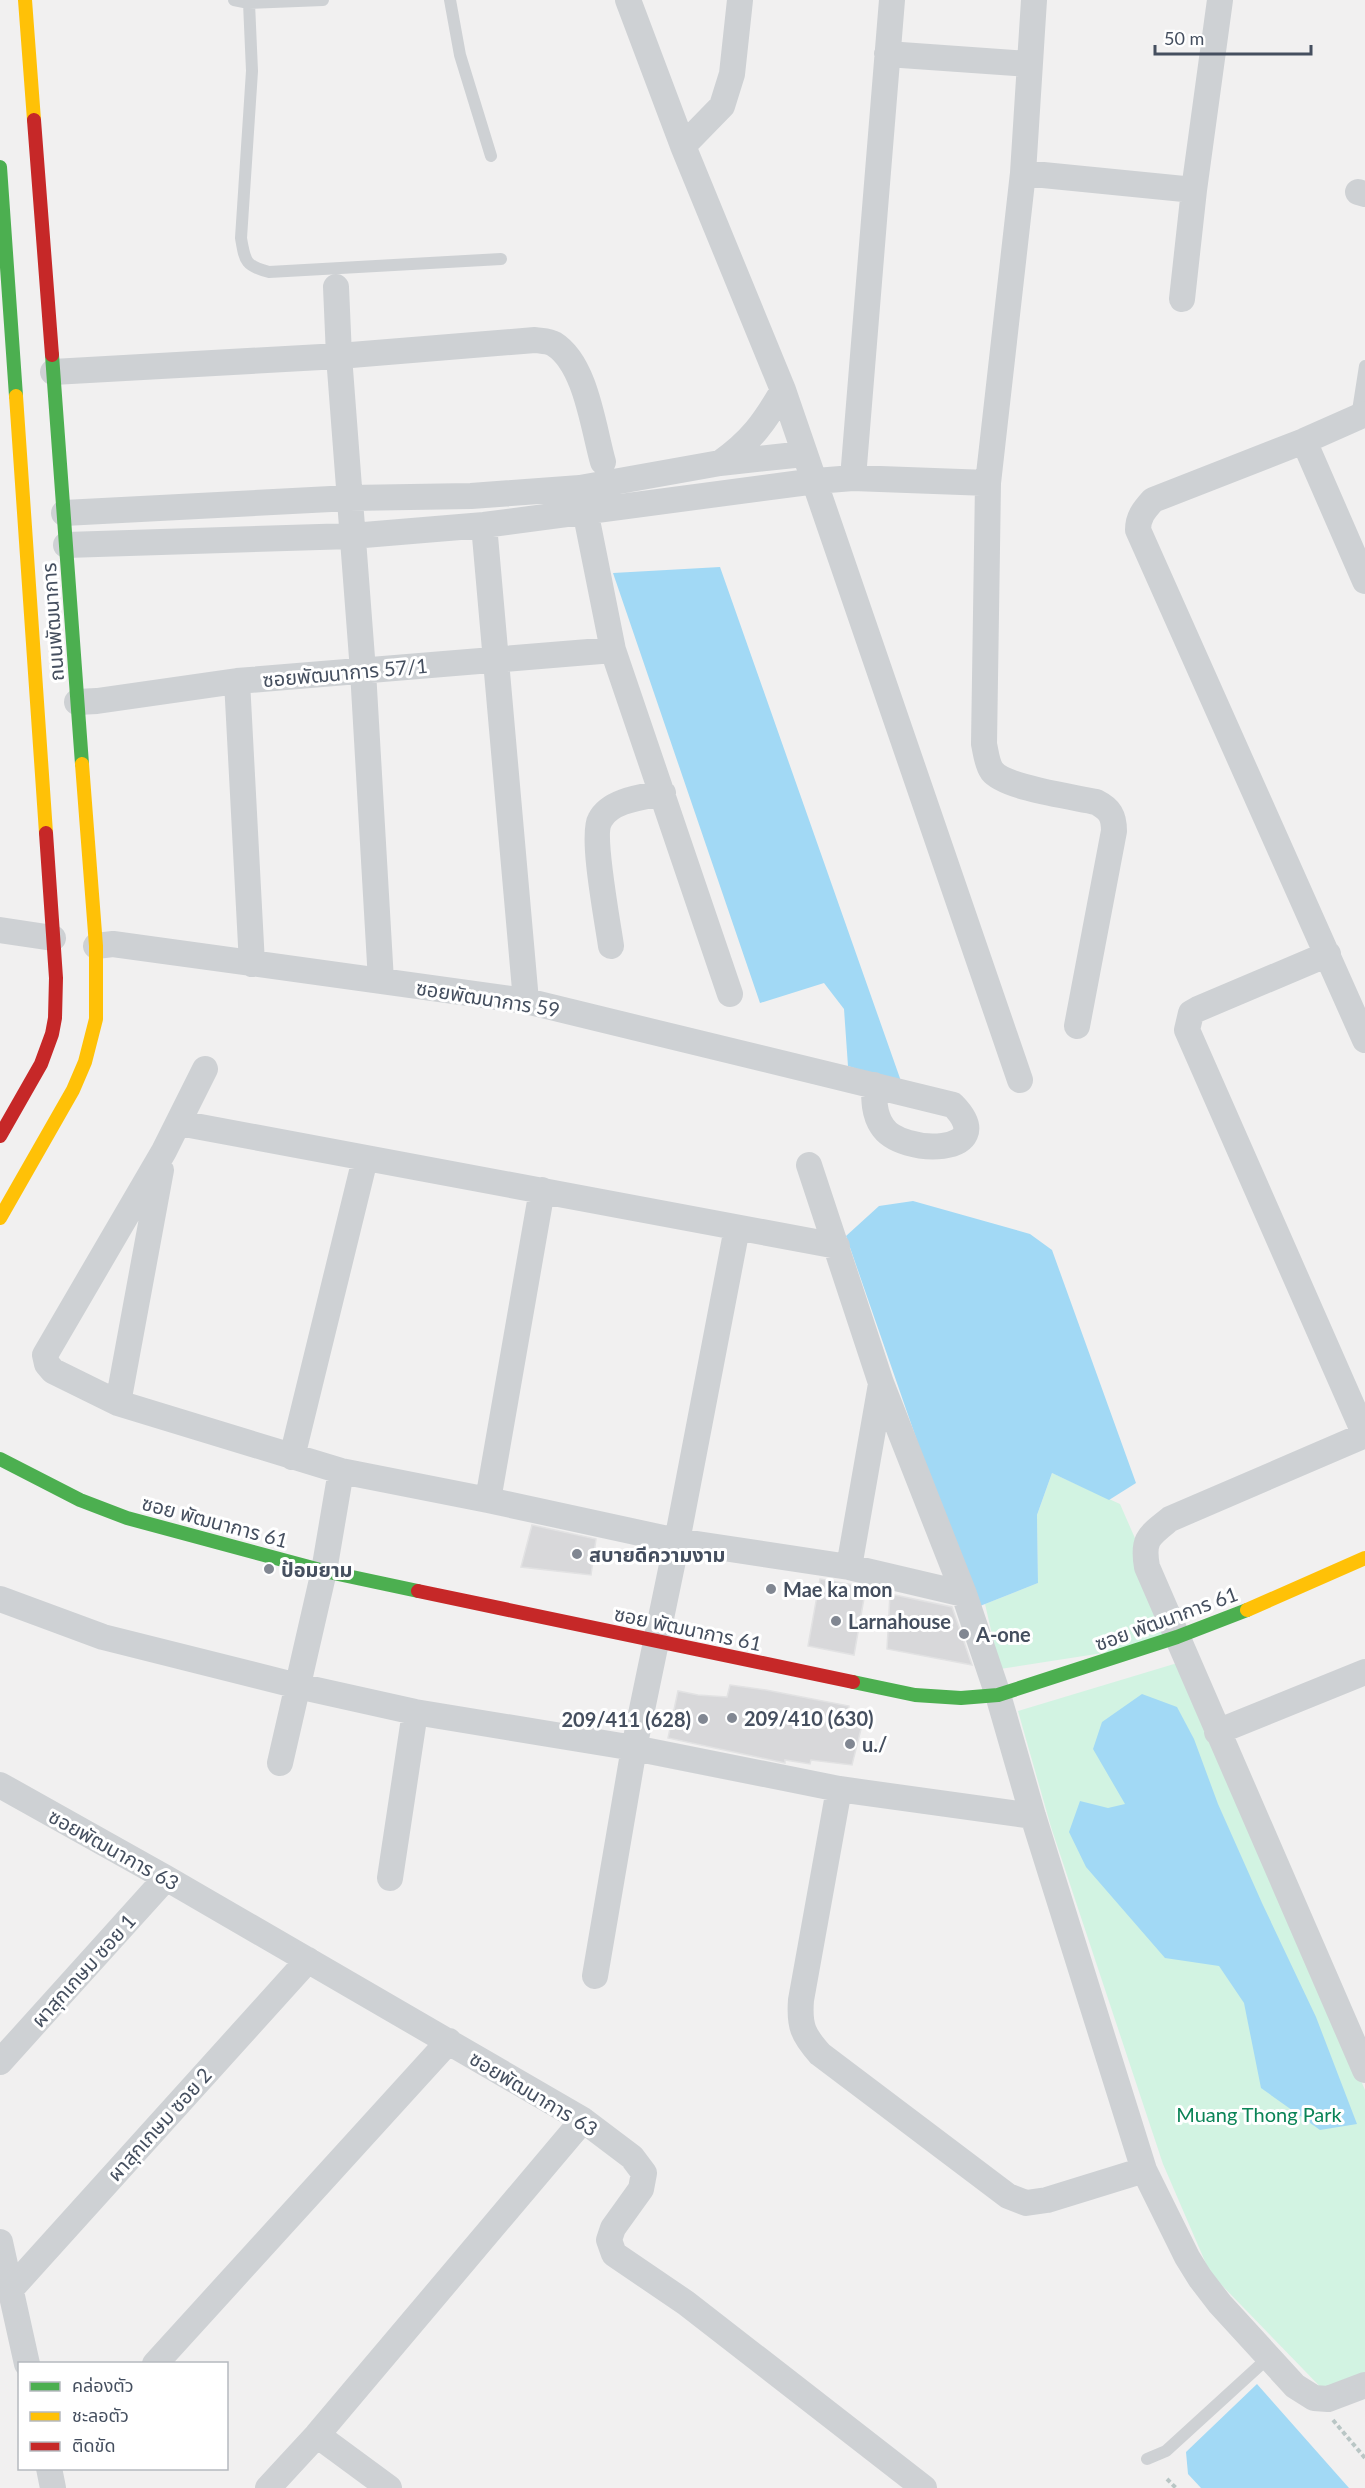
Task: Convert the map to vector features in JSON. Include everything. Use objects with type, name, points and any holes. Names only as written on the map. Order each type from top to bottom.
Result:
[{"type":"main road","name":"ถนนพัฒนาการ","points":[[0,1218],[73,1090],[85,1062],[96,1019],[96,946],[64,513],[51,407],[53,372],[25,0]]},
{"type":"main road","name":"ถนนพัฒนาการ","points":[[0,167],[53,938],[55,1018],[50,1043],[36,1076],[9,1102],[0,1136]]},
{"type":"main road","name":"ซอย พัฒนาการ 61","points":[[0,1459],[80,1500],[127,1518],[324,1571],[915,1695],[961,1698],[998,1695],[1177,1637],[1236,1615],[1365,1558]]},
{"type":"street","points":[[628,0],[683,146],[783,390],[1020,1080]]},
{"type":"street","points":[[683,146],[722,106],[732,74],[740,0]]},
{"type":"street","points":[[854,478],[892,0]]},
{"type":"street","points":[[1034,0],[1023,173],[988,483],[984,744],[992,772],[1001,778],[1021,786],[1096,802],[1107,808],[1114,818],[1114,831],[1077,1026]]},
{"type":"street","points":[[1182,299],[1213,1]]},
{"type":"street","points":[[887,54],[1029,64]]},
{"type":"street","points":[[1023,173],[1194,190]]},
{"type":"street","points":[[336,287],[339,356],[363,671],[381,981]]},
{"type":"street","points":[[53,372],[339,356],[535,340],[552,342],[567,355],[579,372],[603,462]]},
{"type":"street","points":[[720,463],[752,438],[765,422],[783,390]]},
{"type":"street","points":[[1361,416],[1304,441],[1153,500],[1138,520],[1138,530],[1365,1040]]},
{"type":"street","points":[[1304,441],[1365,581]]},
{"type":"street","points":[[66,545],[352,536],[484,525],[720,463],[804,454]]},
{"type":"street","points":[[64,513],[350,498],[471,496],[583,499],[854,478],[988,483]]},
{"type":"street","points":[[583,499],[613,650],[730,994]]},
{"type":"street","points":[[484,525],[526,1001]]},
{"type":"street","name":"ซอยพัฒนาการ 57/1","points":[[77,702],[237,681],[613,650]]},
{"type":"street","points":[[237,681],[252,964]]},
{"type":"street","points":[[611,946],[597,839],[599,820],[610,809],[627,801],[663,793]]},
{"type":"street","points":[[0,930],[53,938]]},
{"type":"street","name":"ซอยพัฒนาการ 59","points":[[96,946],[113,944],[526,1001],[874,1086]]},
{"type":"street","points":[[1328,954],[1198,1009],[1191,1013],[1187,1030],[1365,1435],[1170,1519],[1152,1533],[1144,1548],[1147,1567],[1365,2070]]},
{"type":"street","points":[[205,1069],[164,1151],[45,1355],[47,1364],[53,1371],[118,1403],[341,1471],[677,1541],[849,1567],[964,1594]]},
{"type":"street","points":[[179,1122],[365,1159],[837,1246]]},
{"type":"street","points":[[118,1403],[164,1151]]},
{"type":"street","points":[[292,1457],[365,1159]]},
{"type":"street","points":[[809,1165],[881,1383],[964,1594],[998,1695],[1033,1816],[1144,2170],[1186,2257],[1200,2278],[1220,2304],[1295,2386],[1314,2397],[1328,2399],[1365,2385]]},
{"type":"street","points":[[488,1500],[542,1190]]},
{"type":"street","points":[[595,1977],[634,1748],[677,1541],[737,1227]]},
{"type":"street","points":[[849,1567],[881,1383]]},
{"type":"street","points":[[280,1763],[324,1571],[341,1471]]},
{"type":"street","points":[[0,1599],[103,1637],[298,1686],[415,1712],[634,1748],[839,1790],[1033,1816]]},
{"type":"street","points":[[1217,1732],[1365,1672]]},
{"type":"street","points":[[390,1878],[415,1712]]},
{"type":"street","points":[[839,1790],[801,2000],[800,2020],[806,2038],[820,2054],[1008,2196],[1026,2203],[1047,2200],[1144,2170]]},
{"type":"street","name":"ซอยพัฒนาการ 63","points":[[3,1792],[166,1878],[308,1960],[583,2120],[632,2157],[644,2173],[641,2189],[613,2228],[609,2240],[614,2254],[687,2303],[924,2488]]},
{"type":"street","name":"ผาสุกเกษม ซอย 1","points":[[0,2062],[166,1878]]},
{"type":"street","name":"ผาสุกเกษม ซอย 2","points":[[10,2289],[308,1960]]},
{"type":"street","points":[[157,2362],[449,2042]]},
{"type":"street","points":[[268,2488],[317,2435],[583,2120]]},
{"type":"street","points":[[0,2242],[27,2362]]},
{"type":"street","points":[[317,2435],[388,2488]]},
{"type":"lane","points":[[234,0],[249,3],[323,0]]},
{"type":"lane","points":[[450,0],[460,55],[490,156]]},
{"type":"lane","points":[[249,3],[252,71],[241,238],[244,259],[254,268],[269,272],[501,260]]},
{"type":"lane","points":[[1361,416],[1365,366]]},
{"type":"lane","points":[[1147,2460],[1166,2451],[1269,2357]]},
{"type":"path","points":[[1314,2397],[1365,2458]]},
{"type":"path","points":[[1167,2479],[1176,2488]]},
{"type":"green space","points":[[1052,1473],[1120,1504],[1180,1641],[1000,1669],[985,1604],[1038,1583],[1037,1515]]},
{"type":"green space","name":"Muang Thong Park","points":[[1184,1661],[1365,2090],[1365,2387],[1335,2402],[1210,2273],[1163,2164],[1051,1827],[1018,1711]]},
{"type":"water","points":[[720,567],[902,1084],[848,1066],[844,1009],[824,983],[760,1003],[613,573]]},
{"type":"water","points":[[913,1201],[1030,1234],[1052,1250],[1136,1483],[1109,1500],[1052,1473],[1037,1515],[1038,1583],[975,1608],[846,1236],[879,1206]]},
{"type":"water","points":[[1142,1694],[1177,1707],[1194,1739],[1218,1804],[1316,2017],[1357,2124],[1320,2130],[1261,2088],[1244,2003],[1219,1966],[1165,1958],[1086,1867],[1069,1832],[1080,1801],[1108,1808],[1125,1804],[1093,1749],[1102,1722]]},
{"type":"water","points":[[1257,2384],[1349,2488],[1201,2488],[1188,2474],[1186,2452]]},
{"type":"building","points":[[532,1525],[596,1539],[591,1575],[521,1567]]},
{"type":"building","name":"Larnahouse","points":[[820,1579],[866,1587],[854,1655],[808,1646]]},
{"type":"building","points":[[890,1594],[952,1607],[972,1665],[887,1649]]},
{"type":"building","points":[[730,1685],[849,1706],[846,1721],[862,1725],[852,1765],[811,1760],[810,1764],[785,1760],[785,1763],[668,1738],[678,1691],[727,1697]]},
{"type":"traffic: fast","points":[[0,167],[16,396]]},
{"type":"traffic: fast","points":[[52,355],[82,764]]},
{"type":"traffic: fast","points":[[0,1459],[80,1500],[127,1518],[324,1571],[418,1591]]},
{"type":"traffic: fast","points":[[853,1682],[915,1695],[961,1698],[998,1695],[1177,1637],[1247,1610]]},
{"type":"traffic: slow","points":[[25,0],[34,120]]},
{"type":"traffic: slow","points":[[16,396],[46,833]]},
{"type":"traffic: slow","points":[[0,1218],[73,1090],[85,1062],[96,1019],[96,946],[82,764]]},
{"type":"traffic: slow","points":[[1247,1610],[1365,1558]]},
{"type":"traffic: jam","points":[[34,120],[52,355]]},
{"type":"traffic: jam","points":[[0,1136],[41,1064],[55,1018],[56,978],[46,833]]},
{"type":"traffic: jam","points":[[418,1591],[853,1682]]},
{"type":"place","name":"สบายดีความงาม","points":[[577,1554]]},
{"type":"place","name":"ป้อมยาม","points":[[269,1569]]},
{"type":"place","name":"Mae ka mon","points":[[771,1589]]},
{"type":"place","name":"Larnahouse","points":[[836,1621]]},
{"type":"place","name":"A-one","points":[[964,1634]]},
{"type":"place","name":"209/410 (630)","points":[[732,1718]]},
{"type":"place","name":"209/411 (628)","points":[[703,1719]]},
{"type":"place","name":"u./","points":[[850,1744]]}]
